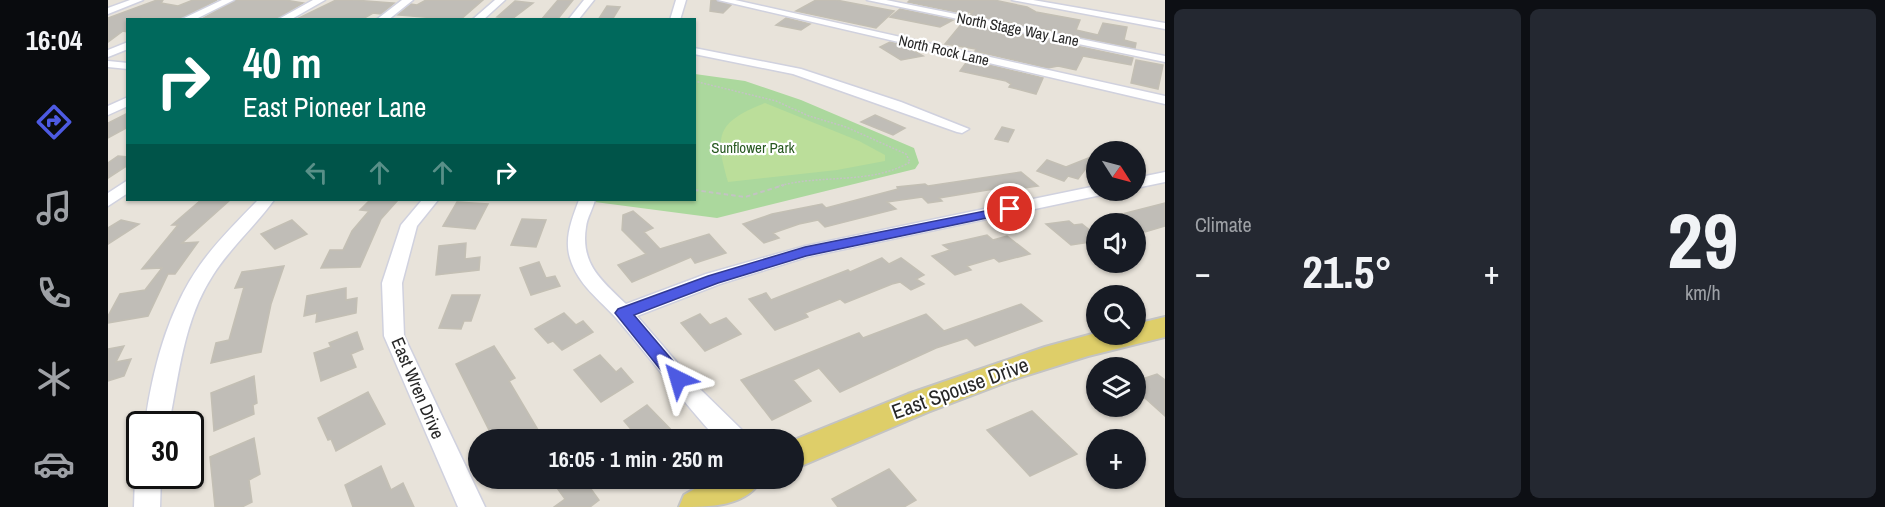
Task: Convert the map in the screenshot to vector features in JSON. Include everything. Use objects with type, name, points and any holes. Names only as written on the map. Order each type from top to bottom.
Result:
[{"type":"main road","name":"East Spouse Drive","points":[[1146,331],[1165,327]]},
{"type":"main road","name":"East Spouse Drive","points":[[804,451],[952,390],[1066,350],[1087,345]]},
{"type":"main road","points":[[696,507],[727,489]]},
{"type":"street","points":[[111,9],[138,0]]},
{"type":"street","points":[[189,18],[229,0]]},
{"type":"street","points":[[286,18],[320,0]]},
{"type":"street","points":[[384,18],[408,0]]},
{"type":"street","points":[[479,18],[500,0]]},
{"type":"street","points":[[575,18],[589,0]]},
{"type":"street","points":[[676,18],[681,0]]},
{"type":"street","name":"North Rock Lane","points":[[723,0],[1165,100]]},
{"type":"street","name":"North Stage Way Lane","points":[[872,0],[1165,59]]},
{"type":"street","points":[[1017,0],[1165,27]]},
{"type":"street","points":[[108,54],[126,46]]},
{"type":"street","points":[[696,51],[762,63],[838,85],[962,129]]},
{"type":"street","points":[[108,64],[126,66]]},
{"type":"street","points":[[108,111],[126,102]]},
{"type":"street","points":[[1146,181],[1165,177]]},
{"type":"street","points":[[108,201],[126,186]]},
{"type":"street","points":[[623,313],[713,279],[805,252],[1086,193]]},
{"type":"street","points":[[159,411],[166,372],[192,294],[232,237],[265,201]]},
{"type":"street","name":"East Wren Drive","points":[[429,201],[409,225],[392,283],[394,336],[472,507]]},
{"type":"street","points":[[587,201],[577,227],[578,255],[587,278],[623,313],[692,396],[724,429]]},
{"type":"street","points":[[147,507],[148,489]]},
{"type":"path","points":[[696,81],[765,97],[819,119],[846,127],[906,154],[910,162],[900,168],[875,174],[805,182],[744,197],[696,190]]},
{"type":"green space","name":"Sunflower Park","points":[[696,74],[745,81],[801,100],[914,148],[919,163],[915,169],[717,218],[595,202],[696,201]]},
{"type":"green space","points":[[765,103],[859,141],[885,155],[885,161],[837,170],[728,182],[721,152],[723,132],[737,117]]},
{"type":"building","points":[[157,0],[178,6],[193,0],[217,0],[182,18],[126,18],[126,32],[123,31],[108,42],[108,18]]},
{"type":"building","points":[[236,0],[285,0],[303,3],[278,18],[204,18]]},
{"type":"building","points":[[336,0],[394,3],[381,14],[373,13],[364,18],[299,18]]},
{"type":"building","points":[[426,0],[483,0],[462,18],[398,15],[411,4],[417,5]]},
{"type":"building","points":[[558,0],[573,0],[559,18],[543,18]]},
{"type":"building","points":[[711,0],[731,5],[723,13],[710,11]]},
{"type":"building","points":[[816,0],[836,0],[894,11],[876,28],[796,11]]},
{"type":"building","points":[[910,0],[994,0],[1027,7],[1036,12],[1080,20],[1076,30],[1098,35],[1103,23],[1127,27],[1124,40],[1136,43],[1135,48],[970,15],[974,10],[966,14],[908,2]]},
{"type":"building","points":[[515,1],[533,3],[513,18],[497,17]]},
{"type":"building","points":[[607,6],[620,7],[613,18],[599,18]]},
{"type":"building","points":[[900,9],[953,20],[940,27],[890,17]]},
{"type":"building","points":[[786,18],[810,24],[801,30],[776,25]]},
{"type":"building","points":[[963,22],[1133,58],[1131,65],[1083,56],[1076,70],[1058,66],[1048,68],[975,51],[976,49],[945,44]]},
{"type":"building","points":[[890,42],[905,46],[923,56],[901,60],[880,47]]},
{"type":"building","points":[[968,60],[1043,78],[1036,94],[1009,87],[1011,84],[1006,81],[960,71]]},
{"type":"building","points":[[1136,60],[1163,65],[1158,89],[1131,83]]},
{"type":"building","points":[[126,114],[126,128],[108,138],[108,123]]},
{"type":"building","points":[[875,115],[905,128],[893,135],[861,122]]},
{"type":"building","points":[[1002,127],[1014,130],[1008,142],[995,139]]},
{"type":"building","points":[[118,156],[126,157],[126,166],[108,178],[108,163]]},
{"type":"building","points":[[1086,159],[1086,168],[1078,179],[1068,176],[1064,181],[1037,171],[1047,160],[1066,167]]},
{"type":"building","points":[[1021,172],[1038,186],[1010,190],[1006,187],[939,198],[942,201],[928,203],[922,197],[887,202],[896,209],[825,227],[818,220],[799,224],[773,233],[779,238],[764,243],[743,224],[772,214],[822,204],[826,208],[898,189],[897,187],[925,184],[928,186]]},
{"type":"building","points":[[200,201],[229,201],[182,243],[198,242],[175,274],[168,274],[148,316],[108,323],[108,316],[120,294],[145,290],[162,268],[142,269],[178,225],[172,225]]},
{"type":"building","points":[[369,201],[397,201],[381,219],[360,267],[321,268],[330,250],[343,250],[352,231],[369,211],[360,210]]},
{"type":"building","points":[[457,202],[488,204],[475,229],[443,226]]},
{"type":"building","points":[[1165,203],[1165,226],[1146,232],[1146,213],[1126,213]]},
{"type":"building","points":[[633,211],[653,228],[644,232],[660,249],[709,234],[726,253],[695,263],[691,257],[632,282],[618,265],[646,254],[622,230],[623,215]]},
{"type":"building","points":[[522,219],[546,220],[536,247],[511,245]]},
{"type":"building","points":[[121,220],[139,224],[108,244],[108,228]]},
{"type":"building","points":[[292,220],[307,234],[275,249],[261,234]]},
{"type":"building","points":[[1069,221],[1074,225],[1082,224],[1086,227],[1086,243],[1071,245],[1046,224]]},
{"type":"building","points":[[987,235],[993,240],[1007,236],[1030,254],[999,262],[994,258],[967,266],[971,270],[955,275],[932,256],[950,250],[943,245]]},
{"type":"building","points":[[466,243],[465,259],[480,257],[479,270],[436,275],[439,246]]},
{"type":"building","points":[[882,258],[889,264],[901,258],[924,275],[916,279],[924,284],[911,290],[900,282],[845,303],[840,299],[805,313],[808,317],[775,330],[749,299],[766,293],[771,300]]},
{"type":"building","points":[[539,262],[546,278],[555,276],[560,286],[531,295],[520,268]]},
{"type":"building","points":[[284,266],[271,304],[261,352],[211,363],[216,343],[229,340],[244,287],[235,288],[242,272]]},
{"type":"building","points":[[346,288],[346,300],[357,298],[356,313],[316,322],[317,313],[304,316],[307,296]]},
{"type":"building","points":[[452,295],[480,295],[471,321],[464,321],[461,329],[439,328]]},
{"type":"building","points":[[1021,304],[1042,321],[975,346],[967,338],[936,348],[840,392],[819,368],[793,380],[811,401],[772,420],[741,380],[859,333],[863,338],[926,314],[944,331]]},
{"type":"building","points":[[564,313],[576,325],[583,321],[593,332],[562,350],[553,341],[548,343],[535,329]]},
{"type":"building","points":[[700,314],[710,325],[726,318],[741,334],[705,351],[681,323]]},
{"type":"building","points":[[357,332],[363,349],[351,354],[356,367],[321,381],[314,353],[331,347],[329,343]]},
{"type":"building","points":[[124,346],[116,362],[131,359],[124,376],[108,381],[108,349]]},
{"type":"building","points":[[494,346],[515,378],[509,381],[537,429],[488,429],[456,364]]},
{"type":"building","points":[[600,355],[616,372],[621,368],[633,382],[601,402],[574,370]]},
{"type":"building","points":[[1157,374],[1165,380],[1165,416],[1146,399],[1146,378]]},
{"type":"building","points":[[254,376],[257,403],[253,405],[254,414],[214,431],[211,393]]},
{"type":"building","points":[[368,392],[385,424],[336,451],[318,418]]},
{"type":"building","points":[[647,405],[670,429],[631,429],[624,421]]},
{"type":"building","points":[[1032,411],[1077,454],[1030,476],[987,430]]},
{"type":"building","points":[[254,438],[260,474],[249,480],[252,502],[242,507],[215,507],[210,457]]},
{"type":"building","points":[[381,466],[391,490],[403,483],[414,507],[353,507],[345,485]]},
{"type":"building","points":[[889,469],[916,500],[904,507],[838,507],[832,499]]},
{"type":"building","points":[[558,489],[591,489],[599,500],[590,507],[554,507],[565,499]]},
{"type":"route","points":[[678,379],[623,313],[713,279],[805,252],[1010,209]]}]
